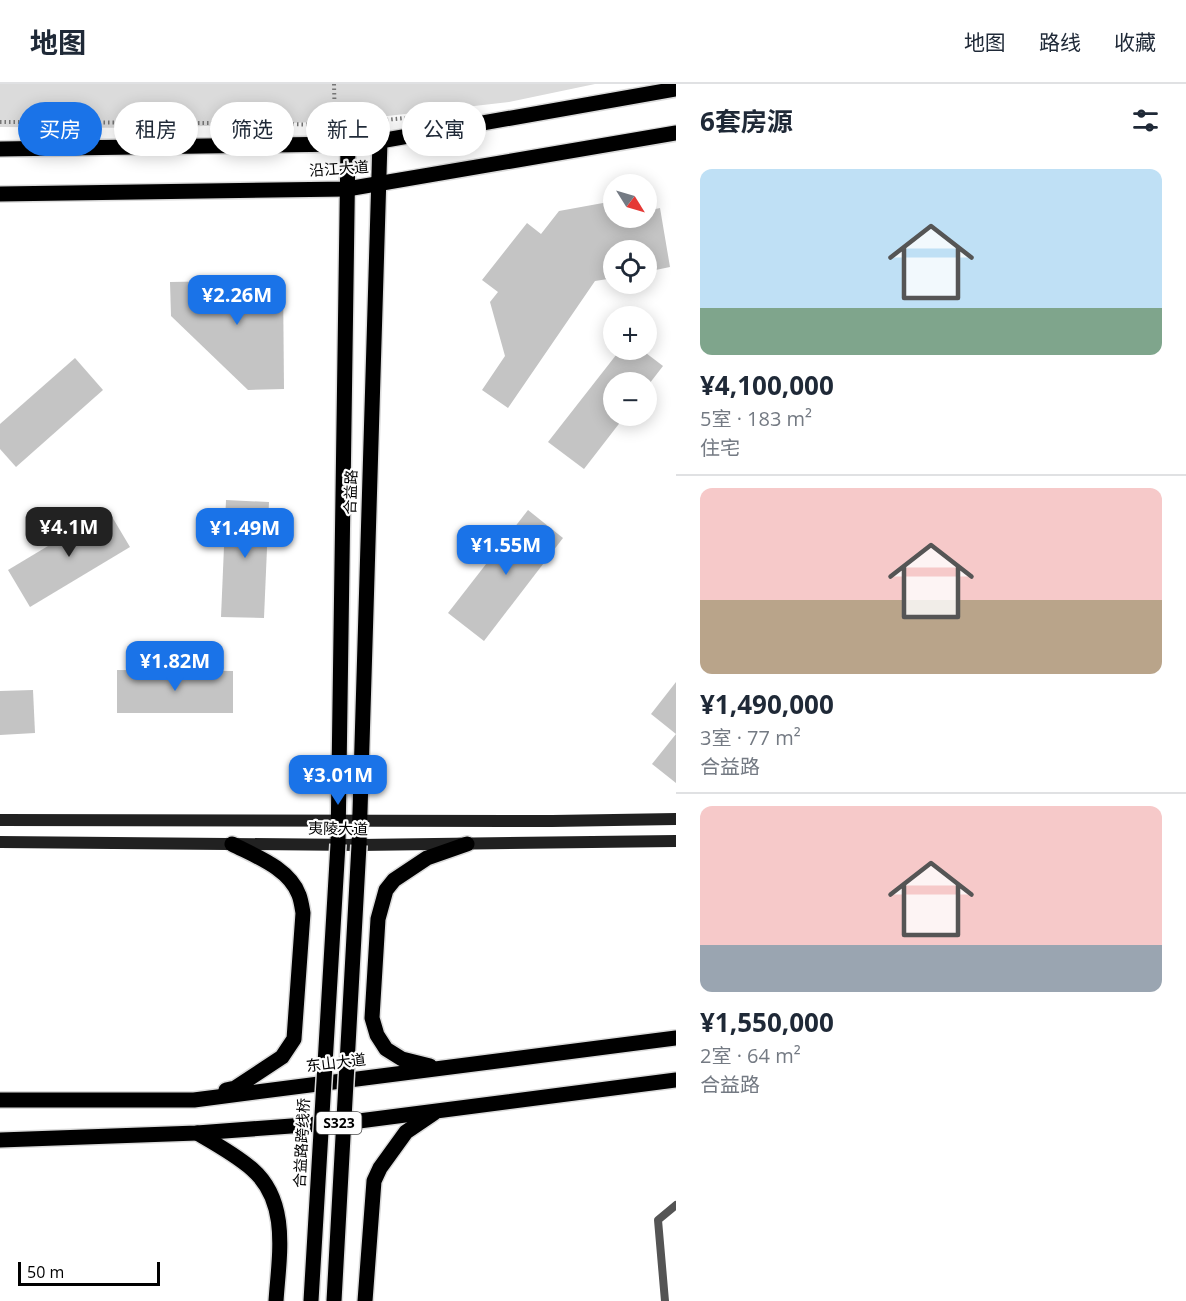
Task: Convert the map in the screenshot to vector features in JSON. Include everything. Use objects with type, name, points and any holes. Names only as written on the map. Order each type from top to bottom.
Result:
[{"type":"main road","name":"沿江大道","points":[[390,139],[676,89]]},
{"type":"main road","name":"沿江大道","points":[[0,194],[347,189],[676,133]]},
{"type":"main road","name":"沿江大道","points":[[0,149],[306,145]]},
{"type":"main road","name":"合益路","points":[[338,844],[348,156]]},
{"type":"main road","name":"合益路","points":[[359,844],[379,156]]},
{"type":"main road","name":"夷陵大道","points":[[0,820],[676,819]]},
{"type":"main road","name":"夷陵大道","points":[[0,842],[467,844],[676,842]]},
{"type":"main road","points":[[194,1100],[235,1088],[282,1057],[294,1039],[303,913],[298,893],[288,879],[272,864],[232,844]]},
{"type":"main road","name":"合益路跨线桥","points":[[311,1301],[338,844]]},
{"type":"main road","points":[[334,1301],[359,844]]},
{"type":"main road","points":[[439,1068],[402,1059],[386,1049],[377,1035],[372,1018],[378,919],[386,890],[394,880],[427,858],[467,844]]},
{"type":"main road","name":"东山大道","points":[[0,1101],[194,1100],[676,1038]]},
{"type":"main road","name":"S323","points":[[0,1140],[197,1133],[359,1121],[676,1080]]},
{"type":"main road","points":[[365,1301],[374,1181],[380,1168],[406,1132],[438,1111]]},
{"type":"main road","points":[[197,1133],[253,1170],[275,1203],[280,1240],[276,1301]]},
{"type":"lane","points":[[664,1301],[658,1220],[676,1205]]},
{"type":"path","points":[[334,84],[334,102]]},
{"type":"path","points":[[0,122],[306,125]]},
{"type":"shaded area","points":[[0,84],[595,84],[486,105],[486,102],[402,102],[402,114],[390,116],[390,102],[306,102],[306,122],[294,123],[294,102],[210,102],[210,126],[198,126],[198,102],[114,102],[114,128],[102,128],[102,102],[18,102],[18,127],[0,127]]},
{"type":"building","points":[[603,203],[603,228],[657,228],[657,209],[660,208],[670,267],[657,270],[657,240],[603,240],[603,280],[595,281],[508,408],[482,390],[505,356],[490,302],[498,292],[482,280],[527,223],[541,234],[559,211]]},
{"type":"building","points":[[283,280],[284,389],[248,390],[171,316],[170,282]]},
{"type":"building","points":[[75,358],[103,390],[16,467],[0,449],[0,424]]},
{"type":"building","points":[[612,360],[655,360],[663,366],[657,374],[603,372],[603,426],[617,426],[584,469],[548,442]]},
{"type":"building","points":[[226,500],[269,502],[264,618],[221,617]]},
{"type":"building","points":[[108,510],[130,547],[30,607],[8,570]]},
{"type":"building","points":[[528,510],[563,538],[484,641],[448,613]]},
{"type":"building","points":[[117,670],[233,671],[233,713],[117,713]]},
{"type":"building","points":[[676,682],[676,734],[651,714]]},
{"type":"building","points":[[33,690],[35,733],[0,735],[0,691]]},
{"type":"building","points":[[676,734],[676,783],[652,764]]}]
